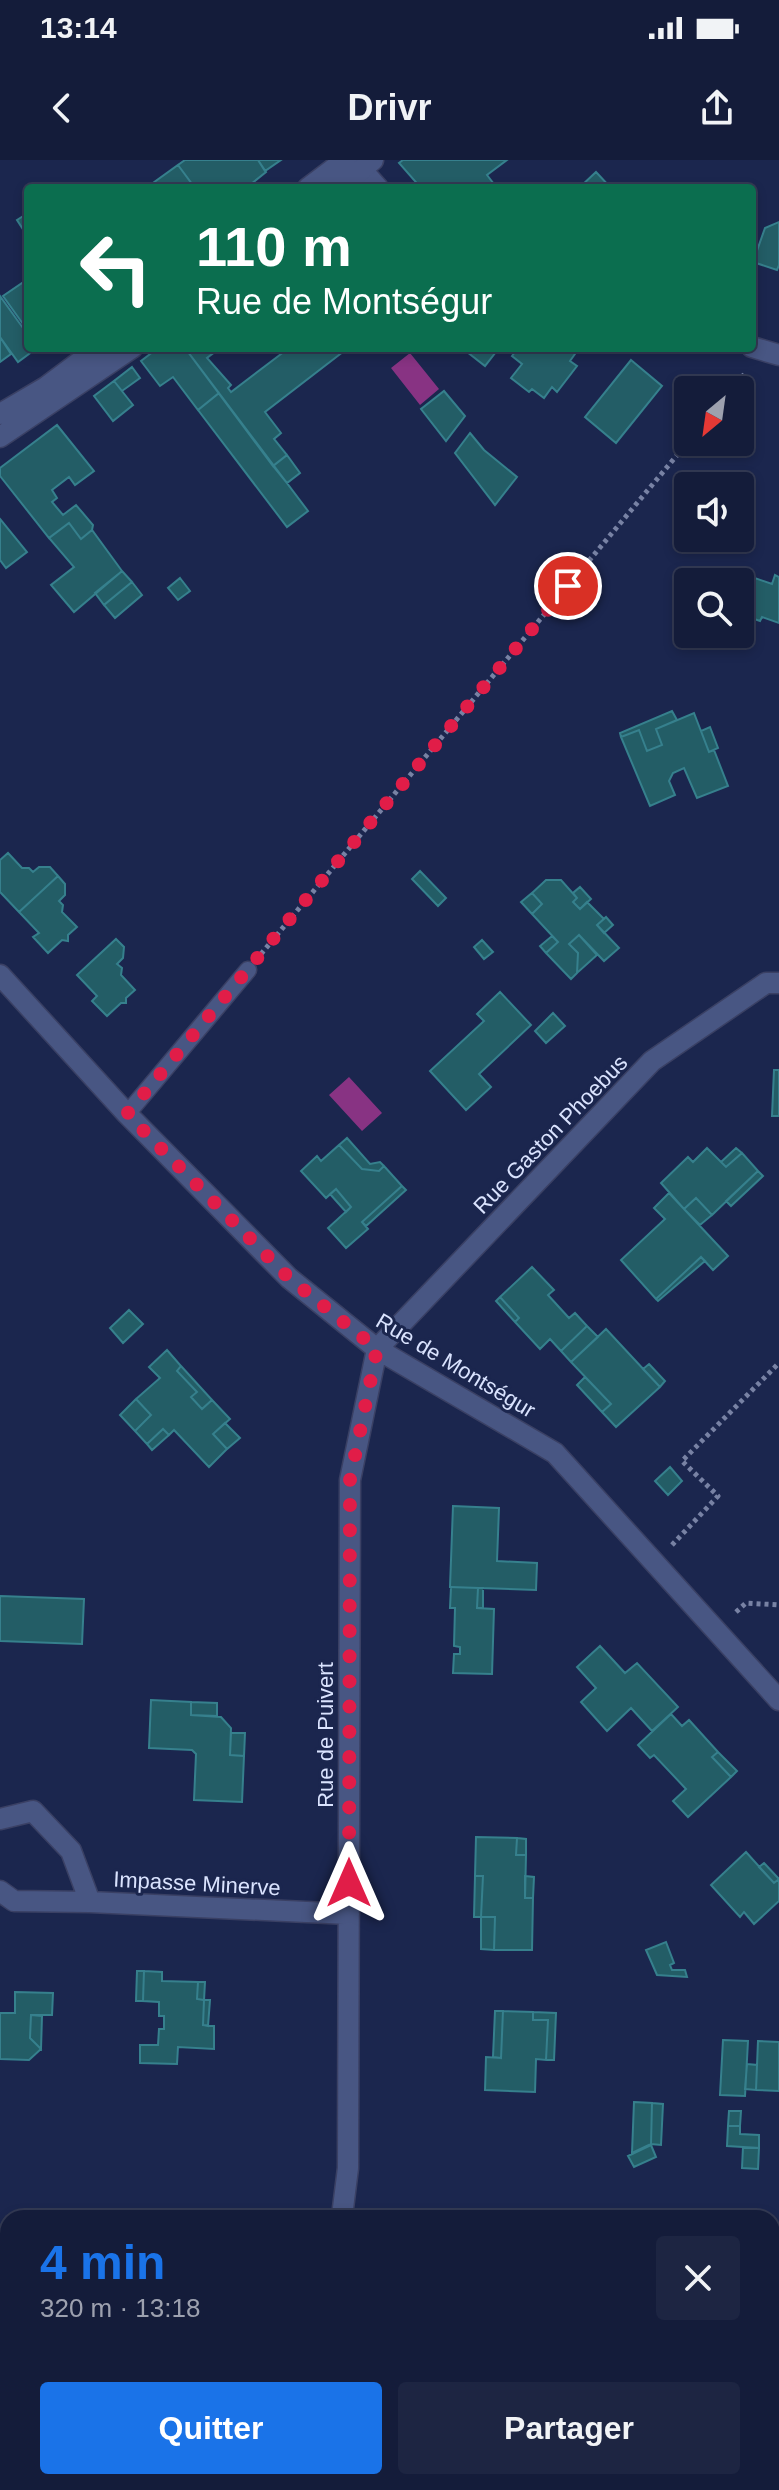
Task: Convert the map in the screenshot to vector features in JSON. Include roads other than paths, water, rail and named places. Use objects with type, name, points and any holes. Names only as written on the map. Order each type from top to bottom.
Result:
[{"type":"street","points":[[316,184],[358,162]]},
{"type":"street","points":[[343,184],[358,162]]},
{"type":"street","points":[[358,162],[375,184]]},
{"type":"street","points":[[756,348],[779,355]]},
{"type":"street","points":[[0,414],[46,387],[93,352]]},
{"type":"street","points":[[0,437],[126,352]]},
{"type":"street","name":"Rue de Montségur","points":[[0,975],[127,1114],[289,1278],[377,1349],[555,1453],[779,1700]]},
{"type":"street","name":"Rue Gaston Phoebus","points":[[377,1349],[652,1061],[766,983],[779,983]]},
{"type":"street","name":"Rue de Puivert","points":[[343,2210],[348,2168],[350,1480],[377,1349]]},
{"type":"street","name":"Impasse Minerve","points":[[0,1819],[33,1811],[71,1851],[90,1902]]},
{"type":"street","name":"Impasse Minerve","points":[[0,1891],[14,1901],[349,1914]]},
{"type":"lane","points":[[127,1114],[248,970]]}]
